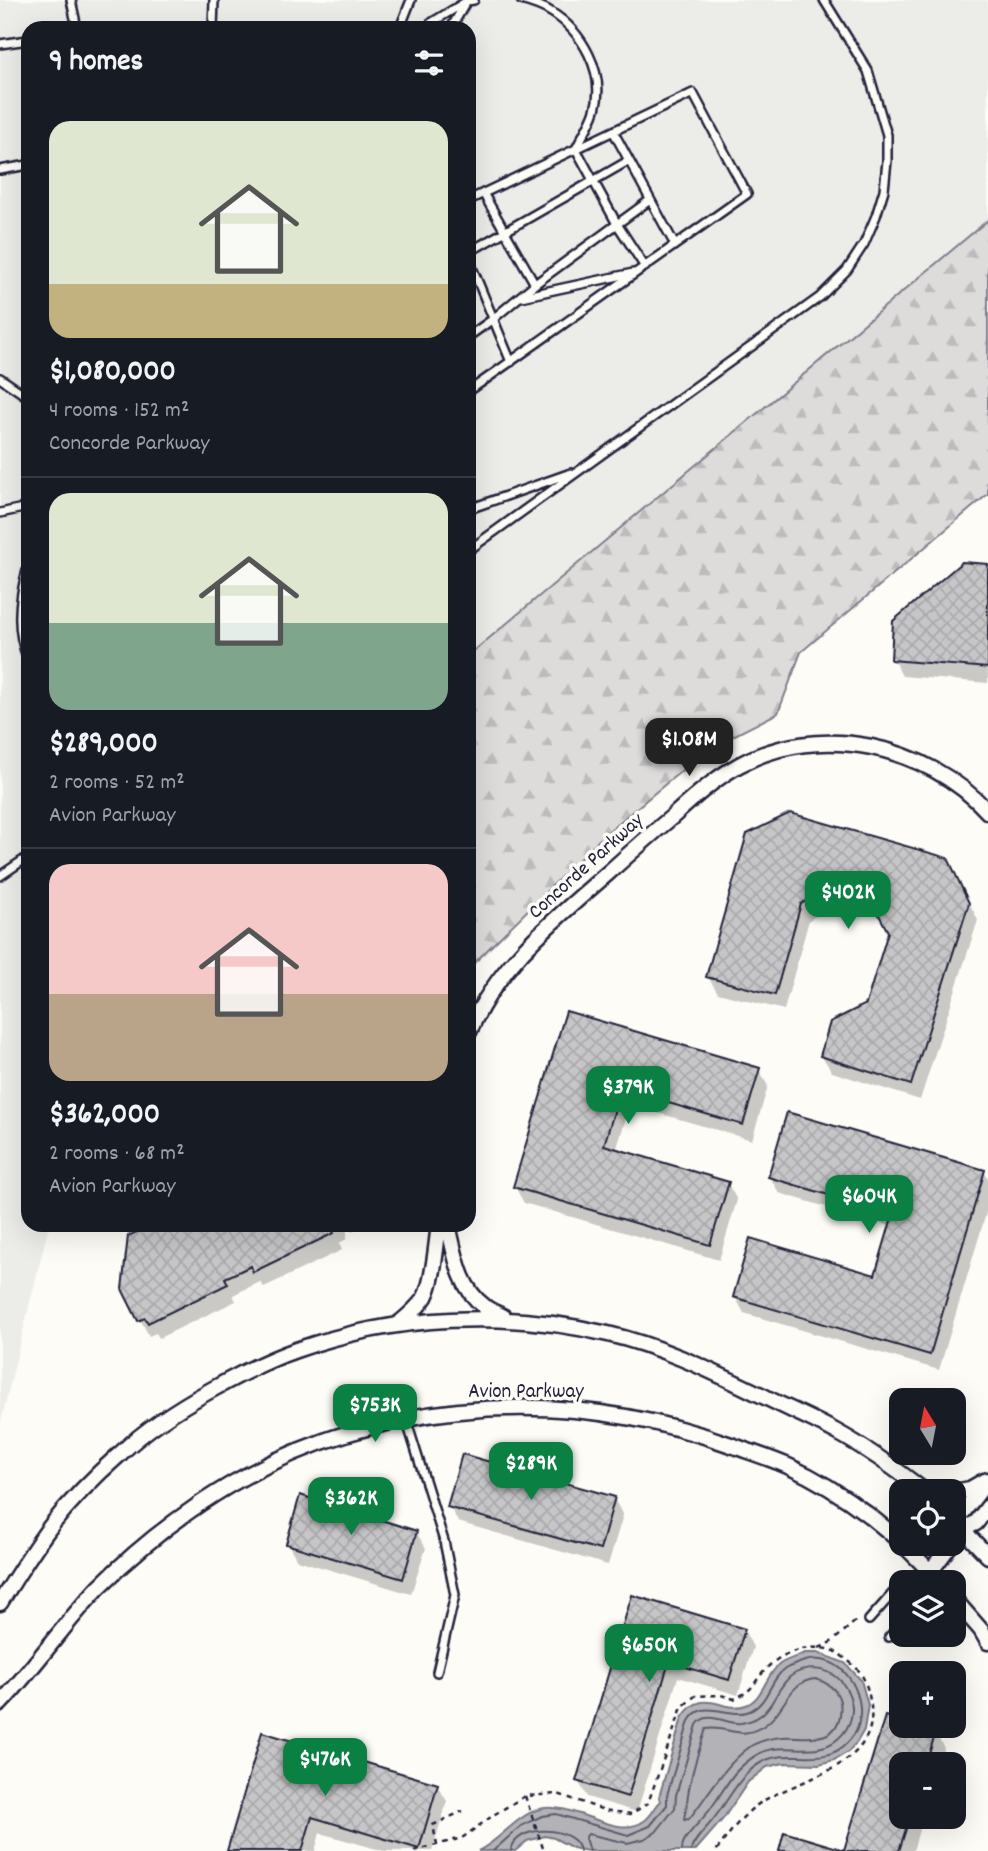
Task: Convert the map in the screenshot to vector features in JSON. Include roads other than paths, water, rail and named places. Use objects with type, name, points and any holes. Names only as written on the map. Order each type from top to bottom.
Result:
[{"type":"street","name":"Concorde Parkway","points":[[476,1018],[486,998],[517,956],[554,920],[701,791],[742,764],[805,744],[854,744],[884,749],[930,766],[957,783],[988,812]]},
{"type":"street","points":[[397,1325],[425,1296],[430,1283],[438,1232]]},
{"type":"street","points":[[450,1232],[461,1273],[470,1293],[484,1307],[508,1319]]},
{"type":"street","points":[[0,1603],[51,1525],[121,1452],[149,1429],[187,1403],[252,1368],[294,1350],[397,1325],[452,1319],[508,1319],[576,1326],[611,1334],[696,1364],[835,1431],[908,1479]]},
{"type":"street","name":"Avion Parkway","points":[[0,1704],[99,1587],[166,1528],[202,1502],[260,1469],[321,1443],[363,1429],[460,1410],[537,1407],[612,1414],[666,1424],[708,1437],[787,1465],[815,1480],[875,1519],[924,1570]]},
{"type":"street","points":[[966,1490],[988,1479]]},
{"type":"street","points":[[966,1508],[988,1479]]},
{"type":"street","points":[[966,1528],[976,1523],[988,1507]]},
{"type":"street","points":[[966,1541],[988,1556]]},
{"type":"street","points":[[966,1613],[988,1642]]},
{"type":"lane","points":[[71,0],[76,21]]},
{"type":"lane","points":[[213,21],[214,0]]},
{"type":"lane","points":[[403,21],[411,0]]},
{"type":"lane","points":[[455,21],[467,0]]},
{"type":"lane","points":[[434,21],[467,0],[474,0]]},
{"type":"lane","points":[[521,0],[537,5],[568,25],[590,56],[598,92],[595,110],[576,149]]},
{"type":"lane","points":[[476,545],[820,297],[847,270],[864,244],[884,190],[887,135],[868,71],[824,0]]},
{"type":"lane","points":[[0,44],[21,41]]},
{"type":"lane","points":[[476,196],[693,93],[747,194],[476,386]]},
{"type":"lane","points":[[613,131],[675,245]]},
{"type":"lane","points":[[576,149],[617,224],[645,267]]},
{"type":"lane","points":[[476,247],[628,161]]},
{"type":"lane","points":[[0,170],[21,166]]},
{"type":"lane","points":[[483,193],[535,284]]},
{"type":"lane","points":[[476,331],[650,200]]},
{"type":"lane","points":[[519,297],[637,272]]},
{"type":"lane","points":[[476,277],[510,362]]},
{"type":"lane","points":[[0,378],[21,390]]},
{"type":"lane","points":[[476,506],[581,469]]},
{"type":"lane","points":[[0,513],[21,508]]},
{"type":"lane","points":[[21,598],[21,634]]},
{"type":"lane","points":[[0,876],[21,862]]},
{"type":"lane","points":[[406,1419],[444,1541],[455,1595],[437,1672]]},
{"type":"lane","points":[[865,1618],[889,1595]]},
{"type":"water","points":[[805,1653],[818,1653],[845,1663],[861,1680],[868,1705],[864,1730],[848,1752],[834,1760],[819,1764],[784,1763],[767,1767],[748,1782],[723,1819],[695,1851],[588,1851],[573,1848],[545,1836],[527,1841],[515,1851],[478,1851],[523,1817],[540,1809],[566,1810],[621,1826],[633,1826],[644,1821],[661,1801],[659,1797],[682,1718],[690,1708],[705,1702],[737,1707],[746,1705],[757,1697],[780,1664]]}]
